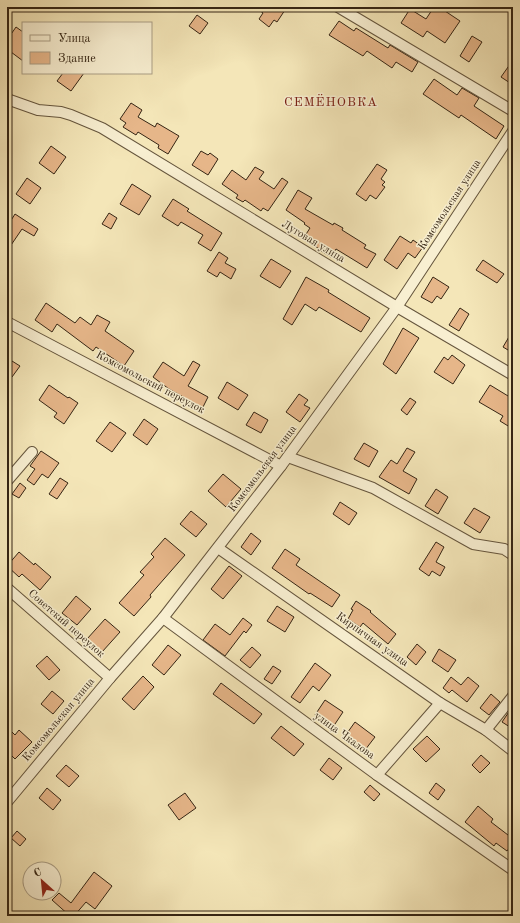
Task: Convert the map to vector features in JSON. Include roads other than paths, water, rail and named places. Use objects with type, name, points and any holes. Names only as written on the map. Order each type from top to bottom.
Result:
[{"type":"street","points":[[338,7],[513,111]]},
{"type":"street","name":"Луговая улица","points":[[7,99],[38,110],[61,112],[71,115],[102,128],[397,307],[513,375]]},
{"type":"street","name":"Комсомольская улица","points":[[7,802],[110,678],[163,618],[288,457],[397,307],[513,131]]},
{"type":"street","name":"Комсомольский переулок","points":[[7,322],[281,466]]},
{"type":"street","points":[[7,481],[32,452]]},
{"type":"street","points":[[288,457],[373,488],[473,544],[504,549],[513,555]]},
{"type":"street","name":"Кирпичная улица","points":[[218,548],[440,703],[486,730],[513,751]]},
{"type":"street","name":"Советский переулок","points":[[7,588],[110,678]]},
{"type":"street","name":"улица Чкалова","points":[[163,618],[377,775],[513,870]]},
{"type":"street","points":[[486,730],[513,696]]},
{"type":"street","points":[[377,775],[440,703]]},
{"type":"district","name":"СЕМЁНОВКА","points":[[331,102]]}]
